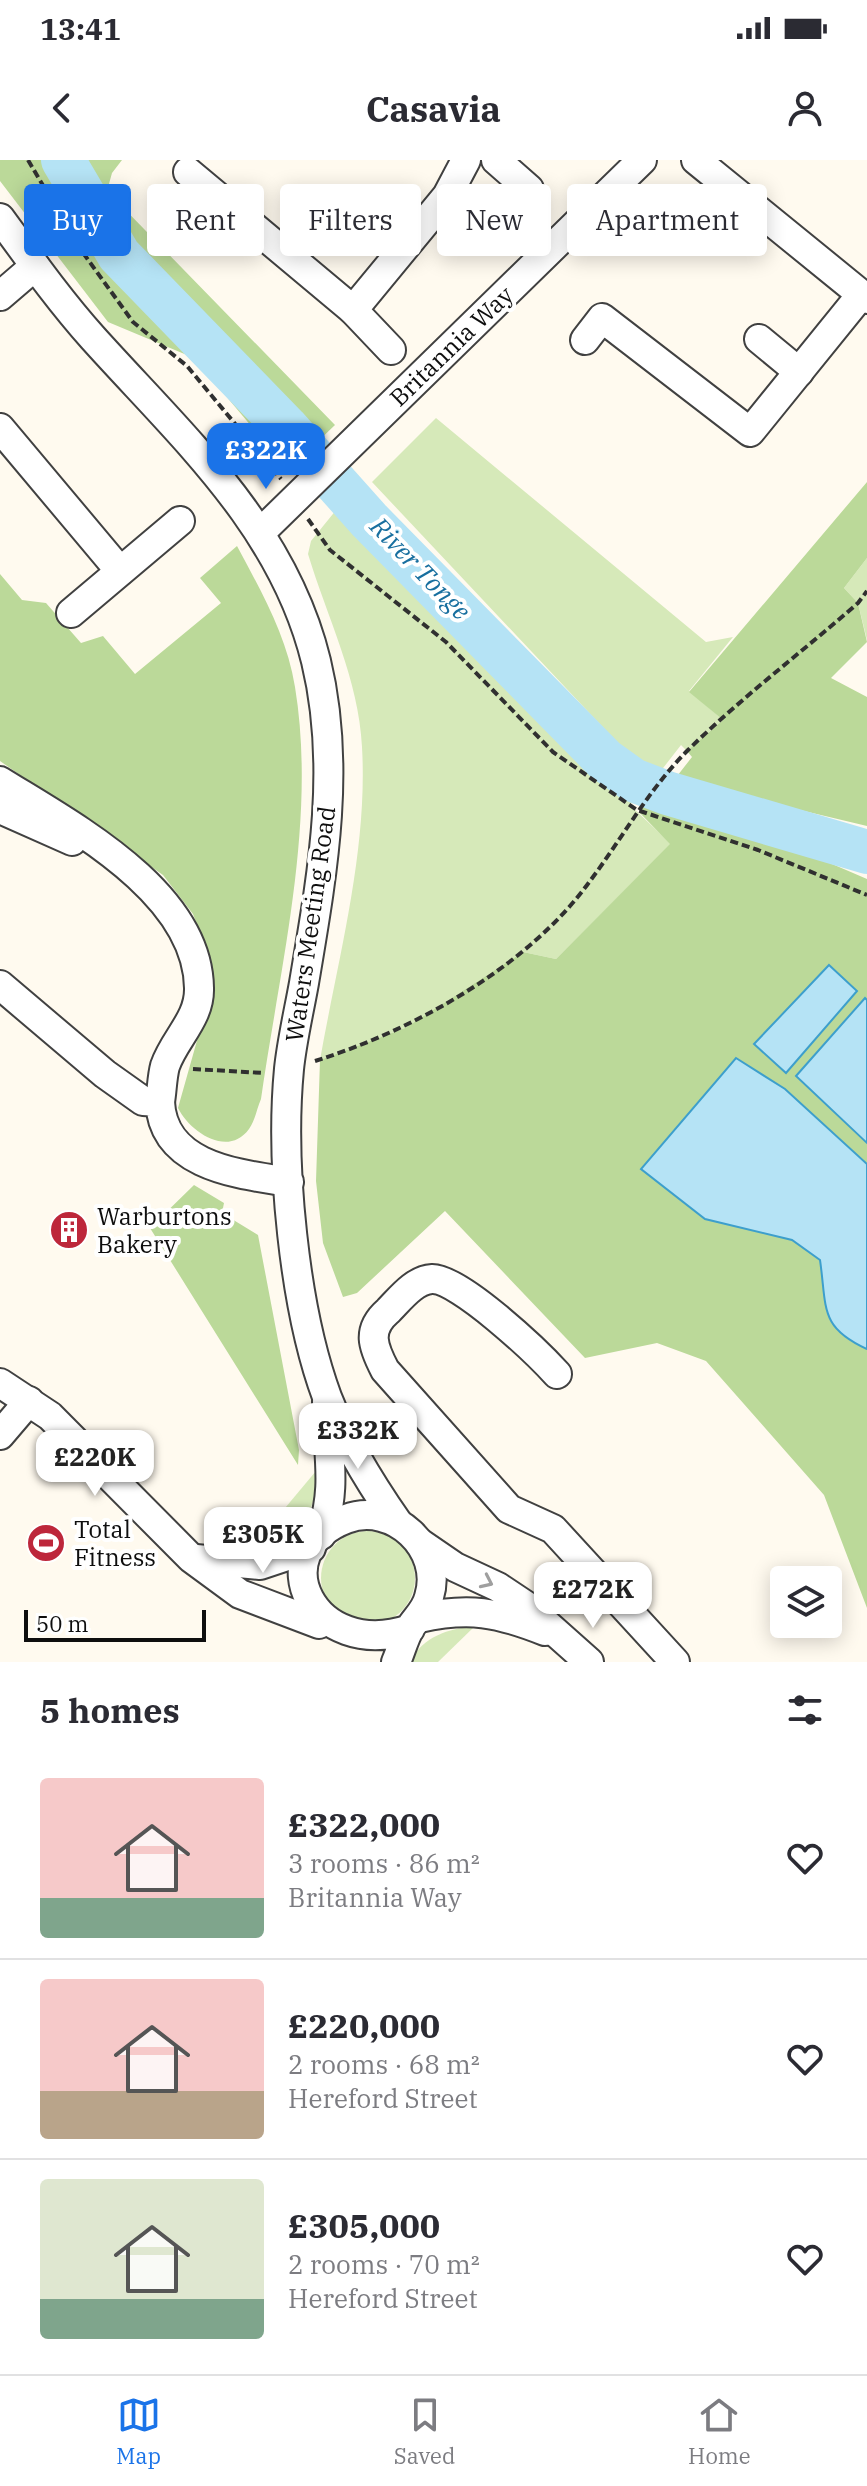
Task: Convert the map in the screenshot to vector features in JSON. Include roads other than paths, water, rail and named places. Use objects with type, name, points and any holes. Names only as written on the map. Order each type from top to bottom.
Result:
[{"type":"street","points":[[353,310],[447,196],[466,160]]},
{"type":"street","points":[[496,160],[523,184]]},
{"type":"street","name":"Britannia Way","points":[[260,533],[642,160]]},
{"type":"street","points":[[585,340],[602,318],[750,432],[864,297],[696,160]]},
{"type":"street","points":[[188,172],[353,310],[391,350]]},
{"type":"street","name":"Waters Meeting Road","points":[[0,218],[93,338],[219,475],[260,533],[294,597],[316,660],[327,722],[330,787],[326,837],[279,1072],[298,1287],[327,1398],[362,1468],[398,1523]]},
{"type":"street","points":[[0,296],[35,266]]},
{"type":"street","points":[[759,339],[799,372]]},
{"type":"street","points":[[0,428],[120,571]]},
{"type":"street","points":[[71,613],[180,521]]},
{"type":"street","points":[[0,781],[110,856],[164,900],[189,941],[199,988],[197,1005],[165,1067],[160,1102],[161,1118],[168,1134],[199,1161],[239,1174],[289,1182]]},
{"type":"street","points":[[0,809],[110,856]]},
{"type":"street","points":[[0,985],[118,1083],[143,1101],[160,1102]]},
{"type":"street","points":[[557,1374],[535,1349],[478,1302],[451,1284],[433,1279],[417,1283],[378,1319],[372,1333],[374,1348],[385,1370],[509,1509],[553,1529],[675,1662]]},
{"type":"street","points":[[0,1383],[29,1401],[67,1432],[191,1558],[240,1594],[361,1644],[376,1644],[414,1623],[451,1611],[480,1610],[560,1637]]},
{"type":"street","name":"Waters Meeting Road","points":[[316,1541],[332,1494],[327,1446],[327,1398]]},
{"type":"street","points":[[0,1435],[29,1401]]},
{"type":"street","points":[[191,1558],[260,1565],[316,1541],[349,1518],[366,1515],[398,1523],[455,1567],[498,1587],[589,1662]]},
{"type":"street","points":[[316,1541],[302,1579],[310,1611],[346,1662]]},
{"type":"street","points":[[396,1662],[430,1595],[432,1577],[420,1543]]},
{"type":"water","points":[[829,965],[857,991],[786,1073],[754,1044]]},
{"type":"water","points":[[865,998],[867,1000],[867,1143],[796,1076]]},
{"type":"water","points":[[736,1058],[785,1089],[867,1164],[867,1349],[840,1333],[833,1324],[825,1303],[820,1260],[792,1240],[705,1219],[641,1169]]},
{"type":"waterway","name":"River Tonge","points":[[63,160],[119,255],[286,427],[369,520],[605,760],[633,780],[667,793],[867,852]]},
{"type":"place","name":"Warburtons Bakery","points":[[69,1230]]},
{"type":"place","name":"Total Fitness","points":[[46,1543]]}]
